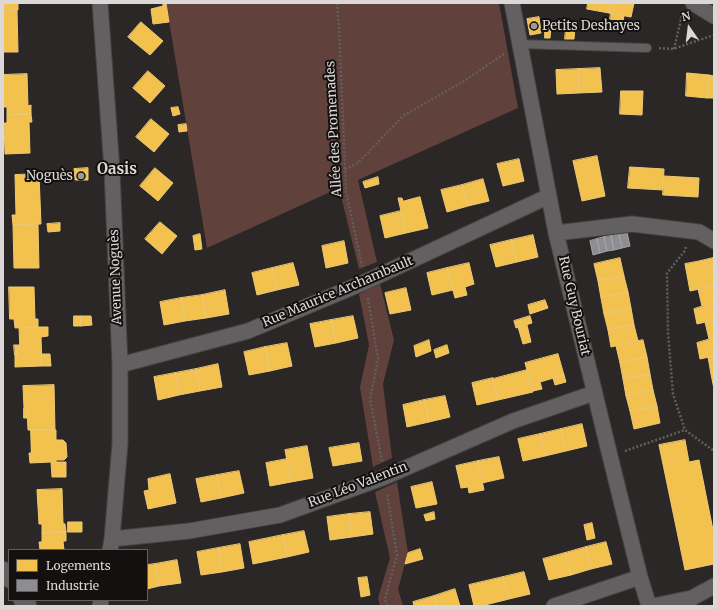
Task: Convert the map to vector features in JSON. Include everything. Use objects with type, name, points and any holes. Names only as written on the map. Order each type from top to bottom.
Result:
[{"type":"street","name":"Avenue Noguès","points":[[100,3],[112,170],[120,365],[120,443],[111,544]]},
{"type":"street","name":"Rue Guy Bouriat","points":[[512,3],[556,233],[648,606]]},
{"type":"street","points":[[688,7],[714,16]]},
{"type":"street","name":"Rue Maurice Archambault","points":[[120,365],[248,331],[365,282],[549,196]]},
{"type":"street","points":[[556,233],[632,224],[699,232],[714,241]]},
{"type":"street","name":"Rue Léo Valentin","points":[[111,544],[280,515],[385,477],[513,421],[594,392]]},
{"type":"street","points":[[3,568],[8,578]]},
{"type":"street","points":[[554,606],[640,577]]},
{"type":"street","points":[[653,606],[692,598],[714,586]]},
{"type":"lane","points":[[519,44],[647,48]]},
{"type":"path","name":"Allée des Promenades","points":[[336,3],[339,27],[346,191],[365,282],[378,358],[370,399],[385,477],[397,555],[385,598],[387,606]]},
{"type":"path","points":[[688,7],[673,49],[714,35]]},
{"type":"path","points":[[345,169],[358,163],[404,116],[464,80],[519,44]]},
{"type":"path","points":[[691,231],[684,252],[667,273],[668,333],[674,394],[685,430],[714,451]]},
{"type":"path","points":[[610,456],[685,430]]},
{"type":"shaded area","points":[[166,3],[499,3],[518,108],[358,180],[377,262],[359,269],[339,188],[207,248]]},
{"type":"shaded area","points":[[380,284],[394,340],[383,384],[392,458],[373,467],[360,387],[369,345],[359,294]]},
{"type":"shaded area","points":[[397,482],[408,553],[398,589],[403,606],[380,606],[378,598],[390,558],[375,492]]},
{"type":"building: Logements","points":[[3,3],[18,3],[18,10],[3,11]]},
{"type":"building: Logements","points":[[166,3],[169,22],[153,24],[151,9],[163,6],[163,4]]},
{"type":"building: Logements","points":[[588,3],[611,3],[609,13],[587,9]]},
{"type":"building: Logements","points":[[611,3],[634,3],[631,17],[609,13]]},
{"type":"building: Logements","points":[[17,10],[18,52],[3,52],[3,11]]},
{"type":"building: Logements","points":[[611,13],[624,16],[623,21],[610,19]]},
{"type":"building: Logements","name":"Petits Deshayes","points":[[539,17],[541,33],[530,35],[527,19]]},
{"type":"building: Logements","points":[[141,22],[163,41],[150,55],[128,37]]},
{"type":"building: Logements","points":[[545,28],[551,28],[550,38],[545,38]]},
{"type":"building: Logements","points":[[566,28],[575,28],[574,39],[565,39]]},
{"type":"building: Logements","points":[[600,68],[602,92],[579,93],[578,69]]},
{"type":"building: Logements","points":[[578,69],[579,93],[557,94],[556,70]]},
{"type":"building: Logements","points":[[148,71],[165,86],[150,103],[133,88]]},
{"type":"building: Logements","points":[[687,73],[709,75],[707,98],[686,96]]},
{"type":"building: Logements","points":[[27,74],[28,106],[31,105],[31,114],[7,115],[7,107],[3,107],[3,75]]},
{"type":"building: Logements","points":[[709,75],[714,76],[714,98],[707,98]]},
{"type":"building: Logements","points":[[621,91],[643,91],[642,115],[620,114]]},
{"type":"building: Logements","points":[[178,107],[180,114],[173,116],[171,108]]},
{"type":"building: Logements","points":[[31,114],[32,122],[29,122],[30,153],[5,154],[4,123],[7,123],[7,115]]},
{"type":"building: Logements","points":[[151,119],[169,134],[154,152],[136,137]]},
{"type":"building: Logements","points":[[186,124],[187,131],[179,132],[178,125]]},
{"type":"building: Logements","points":[[597,156],[605,196],[582,201],[573,161]]},
{"type":"building: Logements","points":[[519,159],[524,181],[503,186],[497,164]]},
{"type":"building: Logements","points":[[630,167],[664,169],[663,190],[628,188]]},
{"type":"building: Logements","name":"Noguès","points":[[88,168],[88,180],[75,180],[74,169]]},
{"type":"building: Logements","points":[[155,168],[173,183],[158,201],[140,186]]},
{"type":"building: Logements","points":[[39,174],[41,224],[13,225],[12,215],[16,215],[15,175]]},
{"type":"building: Logements","points":[[664,176],[699,178],[698,197],[663,195]]},
{"type":"building: Logements","points":[[378,177],[379,184],[365,188],[363,182]]},
{"type":"building: Logements","points":[[483,179],[489,201],[468,206],[462,185]]},
{"type":"building: Logements","points":[[462,185],[468,206],[447,212],[441,190]]},
{"type":"building: Logements","points":[[420,197],[428,228],[406,233],[398,198],[402,198],[403,201]]},
{"type":"building: Logements","points":[[401,211],[406,233],[385,238],[380,216]]},
{"type":"building: Logements","points":[[160,222],[177,236],[162,254],[145,239]]},
{"type":"building: Logements","points":[[60,223],[60,231],[48,232],[47,224]]},
{"type":"building: Logements","points":[[38,224],[39,268],[14,268],[13,225]]},
{"type":"building: Logements","points":[[200,234],[202,249],[195,250],[193,236]]},
{"type":"building: Logements","points":[[533,235],[538,257],[517,262],[511,240]]},
{"type":"building: Logements","points":[[511,240],[517,262],[496,267],[490,245]]},
{"type":"building: Logements","points":[[344,241],[348,263],[326,268],[322,246]]},
{"type":"building: Logements","points":[[620,258],[624,276],[598,281],[594,264]]},
{"type":"building: Logements","points":[[713,258],[714,268],[708,269],[704,262],[700,261]]},
{"type":"building: Logements","points":[[700,261],[704,262],[708,269],[714,268],[714,286],[690,291],[685,264]]},
{"type":"building: Logements","points":[[293,263],[299,285],[277,290],[272,268]]},
{"type":"building: Logements","points":[[469,263],[474,284],[465,287],[467,295],[455,298],[447,268]]},
{"type":"building: Logements","points":[[272,268],[277,290],[257,295],[252,273]]},
{"type":"building: Logements","points":[[447,268],[453,290],[432,295],[427,273]]},
{"type":"building: Logements","points":[[624,276],[628,292],[601,298],[598,281]]},
{"type":"building: Logements","points":[[714,286],[714,303],[702,306],[698,289]]},
{"type":"building: Logements","points":[[9,287],[34,287],[35,319],[38,319],[38,327],[15,328],[14,319],[10,319]]},
{"type":"building: Logements","points":[[406,288],[411,310],[390,314],[385,293]]},
{"type":"building: Logements","points":[[225,290],[229,314],[206,318],[202,295]]},
{"type":"building: Logements","points":[[628,292],[631,308],[604,314],[601,298]]},
{"type":"building: Logements","points":[[202,295],[206,318],[185,321],[181,298]]},
{"type":"building: Logements","points":[[181,298],[185,321],[164,325],[160,302]]},
{"type":"building: Logements","points":[[545,300],[548,308],[530,314],[528,305]]},
{"type":"building: Logements","points":[[714,303],[714,320],[697,324],[694,309]]},
{"type":"building: Logements","points":[[631,308],[634,325],[608,330],[604,314]]},
{"type":"building: Logements","points":[[74,316],[81,316],[81,326],[74,326]]},
{"type":"building: Logements","points":[[81,316],[91,316],[92,325],[81,326]]},
{"type":"building: Logements","points":[[353,316],[358,338],[336,343],[331,320]]},
{"type":"building: Logements","points":[[530,316],[532,323],[516,328],[514,321]]},
{"type":"building: Logements","points":[[331,320],[336,343],[315,347],[310,324]]},
{"type":"building: Logements","points":[[714,320],[714,338],[709,339],[705,322]]},
{"type":"building: Logements","points":[[527,325],[531,342],[523,344],[518,327]]},
{"type":"building: Logements","points":[[634,325],[638,341],[611,347],[608,330]]},
{"type":"building: Logements","points":[[48,327],[48,336],[41,337],[42,366],[15,367],[15,355],[17,355],[17,349],[20,349],[19,328]]},
{"type":"building: Logements","points":[[714,338],[714,356],[700,359],[697,343]]},
{"type":"building: Logements","points":[[429,340],[431,351],[416,357],[414,346]]},
{"type":"building: Logements","points":[[643,340],[647,357],[620,363],[616,346]]},
{"type":"building: Logements","points":[[287,343],[292,366],[270,371],[265,347]]},
{"type":"building: Logements","points":[[14,345],[20,345],[20,349],[17,349],[17,355],[15,355]]},
{"type":"building: Logements","points":[[447,345],[449,353],[436,358],[434,350]]},
{"type":"building: Logements","points":[[265,347],[270,371],[249,375],[244,352]]},
{"type":"building: Logements","points":[[42,354],[50,354],[51,366],[42,366]]},
{"type":"building: Logements","points":[[558,354],[564,375],[540,382],[542,389],[533,391],[525,363]]},
{"type":"building: Logements","points":[[714,356],[714,373],[711,374],[708,357]]},
{"type":"building: Logements","points":[[647,357],[650,374],[623,379],[620,363]]},
{"type":"building: Logements","points":[[218,364],[222,387],[200,391],[196,369]]},
{"type":"building: Logements","points":[[196,369],[200,391],[179,395],[175,373]]},
{"type":"building: Logements","points":[[527,370],[533,392],[498,400],[493,379]]},
{"type":"building: Logements","points":[[175,373],[179,395],[158,400],[154,377]]},
{"type":"building: Logements","points":[[714,373],[714,389],[711,374]]},
{"type":"building: Logements","points":[[650,374],[653,390],[626,396],[623,379]]},
{"type":"building: Logements","points":[[564,375],[566,382],[555,385],[553,378]]},
{"type":"building: Logements","points":[[493,378],[498,400],[477,405],[472,383]]},
{"type":"building: Logements","points":[[54,385],[55,430],[28,430],[27,408],[24,408],[23,386]]},
{"type":"building: Logements","points":[[653,390],[657,406],[630,411],[626,396]]},
{"type":"building: Logements","points":[[445,396],[450,417],[429,422],[424,400]]},
{"type":"building: Logements","points":[[424,400],[429,422],[407,427],[403,405]]},
{"type":"building: Logements","points":[[657,406],[660,423],[634,429],[630,411]]},
{"type":"building: Logements","points":[[24,408],[27,408],[28,418],[24,418]]},
{"type":"building: Logements","points":[[582,424],[587,446],[566,451],[561,429]]},
{"type":"building: Logements","points":[[561,429],[566,451],[545,456],[540,434]]},
{"type":"building: Logements","points":[[31,430],[56,430],[56,440],[63,440],[66,443],[67,457],[64,460],[56,460],[56,462],[66,462],[66,477],[52,477],[51,462],[30,463],[29,453],[31,453]]},
{"type":"building: Logements","points":[[540,434],[545,456],[523,461],[518,439]]},
{"type":"building: Logements","points":[[685,440],[689,462],[699,460],[714,535],[714,564],[685,570],[659,445]]},
{"type":"building: Logements","points":[[359,443],[362,461],[333,466],[329,448]]},
{"type":"building: Logements","points":[[307,446],[313,478],[291,482],[285,450]]},
{"type":"building: Logements","points":[[499,457],[504,478],[482,483],[478,461]]},
{"type":"building: Logements","points":[[287,459],[291,482],[270,486],[266,463]]},
{"type":"building: Logements","points":[[478,461],[484,490],[469,493],[468,487],[461,488],[456,466]]},
{"type":"building: Logements","points":[[239,471],[244,493],[221,498],[217,475]]},
{"type":"building: Logements","points":[[170,474],[176,503],[148,509],[144,491],[149,490],[148,479]]},
{"type":"building: Logements","points":[[217,475],[221,498],[201,502],[196,479]]},
{"type":"building: Logements","points":[[432,482],[437,504],[416,508],[411,487]]},
{"type":"building: Logements","points":[[62,489],[63,523],[65,524],[66,532],[42,533],[42,524],[39,524],[37,490]]},
{"type":"building: Logements","points":[[370,512],[373,534],[352,537],[349,514]]},
{"type":"building: Logements","points":[[434,512],[435,519],[426,521],[424,515]]},
{"type":"building: Logements","points":[[349,514],[352,537],[330,540],[327,517]]},
{"type":"building: Logements","points":[[68,522],[82,522],[82,532],[68,532]]},
{"type":"building: Logements","points":[[592,523],[595,538],[587,540],[584,525]]},
{"type":"building: Logements","points":[[304,531],[309,552],[287,557],[283,535]]},
{"type":"building: Logements","points":[[66,532],[66,541],[63,541],[64,549],[40,549],[39,542],[42,542],[42,533]]},
{"type":"building: Logements","points":[[283,535],[287,557],[253,564],[249,542]]},
{"type":"building: Logements","points":[[606,542],[612,564],[591,569],[586,547]]},
{"type":"building: Logements","points":[[240,544],[244,568],[222,572],[218,548]]},
{"type":"building: Logements","points":[[586,547],[591,569],[571,575],[565,553]]},
{"type":"building: Logements","points":[[218,548],[222,572],[201,575],[197,552]]},
{"type":"building: Logements","points":[[420,549],[423,559],[405,564],[408,553]]},
{"type":"building: Logements","points":[[565,553],[571,575],[549,580],[543,559]]},
{"type":"building: Logements","points":[[177,560],[181,583],[159,586],[155,564]]},
{"type":"building: Logements","points":[[155,564],[159,586],[148,589],[148,565]]},
{"type":"building: Logements","points":[[524,572],[530,594],[509,599],[503,577]]},
{"type":"building: Logements","points":[[367,577],[370,595],[361,597],[358,578]]},
{"type":"building: Logements","points":[[503,577],[509,599],[481,606],[474,606],[469,585]]},
{"type":"building: Logements","points":[[455,589],[460,606],[437,606],[434,596]]},
{"type":"building: Logements","points":[[434,596],[437,606],[414,606],[413,602]]},
{"type":"building: Industrie","points":[[627,232],[630,246],[622,248],[619,234]]},
{"type":"building: Industrie","points":[[619,234],[622,248],[614,250],[611,236]]},
{"type":"building: Industrie","points":[[611,236],[614,250],[607,251],[604,237]]},
{"type":"building: Industrie","points":[[604,237],[607,251],[600,253],[597,239]]},
{"type":"building: Industrie","points":[[597,239],[600,253],[593,255],[590,241]]},
{"type":"place","name":"Petits Deshayes","points":[[534,26]]},
{"type":"place","name":"Noguès","points":[[81,176]]},
{"type":"district","name":"Oasis","points":[[117,170]]}]
